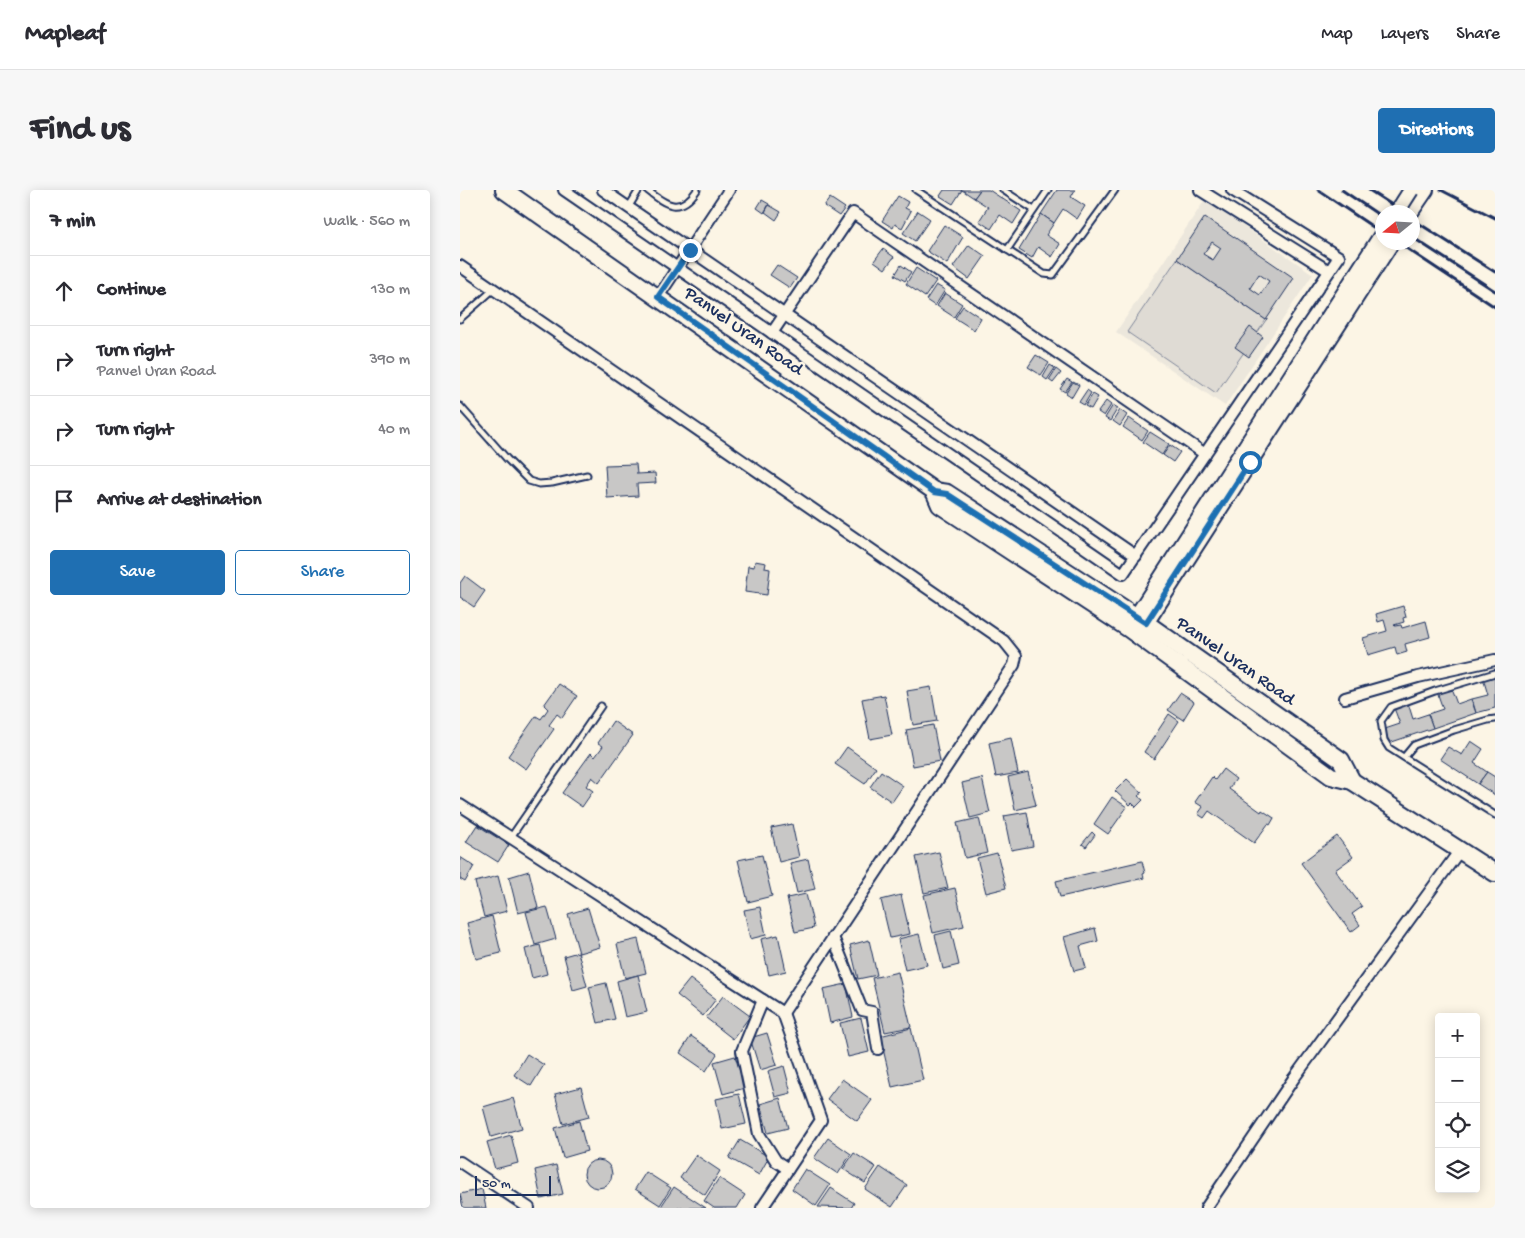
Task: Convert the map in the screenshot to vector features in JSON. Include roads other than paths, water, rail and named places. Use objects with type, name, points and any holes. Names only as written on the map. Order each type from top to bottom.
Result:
[{"type":"main road","name":"Panvel Uran Road","points":[[504,190],[934,492],[940,505],[1137,626],[1331,776],[1352,781],[1495,873]]},
{"type":"main road","points":[[1401,205],[1411,190]]},
{"type":"main road","points":[[1416,205],[1426,190]]},
{"type":"main road","points":[[1137,626],[1245,458],[1375,245]]},
{"type":"main road","points":[[1245,458],[1387,250]]},
{"type":"street","points":[[564,190],[1124,574],[1338,257],[1232,190]]},
{"type":"street","points":[[603,190],[1136,556]]},
{"type":"street","points":[[658,297],[729,190]]},
{"type":"street","points":[[1200,190],[1329,271]]},
{"type":"street","points":[[772,333],[853,213],[1205,454]]},
{"type":"street","points":[[460,266],[1004,641],[1016,656],[1014,665],[783,1013]]},
{"type":"street","points":[[1345,698],[1418,677],[1495,660]]},
{"type":"street","points":[[460,805],[783,1013],[821,1120],[762,1208]]},
{"type":"street","points":[[1206,1208],[1294,1078],[1460,850]]},
{"type":"street","points":[[833,938],[862,1010],[872,1012],[878,1049]]},
{"type":"street","points":[[763,1000],[742,1052],[759,1134],[776,1161],[788,1169]]},
{"type":"street","points":[[460,1162],[529,1208]]},
{"type":"lane","points":[[628,208],[639,190]]},
{"type":"lane","points":[[647,190],[664,204],[676,205],[690,201],[697,190]]},
{"type":"lane","points":[[916,190],[923,192],[1044,274],[1053,275],[1115,190]]},
{"type":"lane","points":[[1003,190],[1034,210]]},
{"type":"lane","points":[[1007,250],[1048,190]]},
{"type":"lane","points":[[460,319],[494,289]]},
{"type":"lane","points":[[460,406],[529,481],[539,484],[552,483],[587,475]]},
{"type":"lane","points":[[1495,673],[1435,691],[1391,707],[1381,721],[1384,740],[1389,748],[1495,815]]},
{"type":"lane","points":[[510,838],[601,706]]},
{"type":"lane","points":[[1404,757],[1414,745],[1454,730],[1495,719]]},
{"type":"railway","points":[[1318,190],[1375,228]]},
{"type":"railway","points":[[1342,190],[1375,212]]},
{"type":"railway","points":[[1369,190],[1392,205]]},
{"type":"railway","points":[[1441,190],[1495,218]]},
{"type":"railway","points":[[1420,224],[1495,272]]},
{"type":"railway","points":[[1420,242],[1495,291]]},
{"type":"railway","points":[[1409,250],[1495,307]]}]
